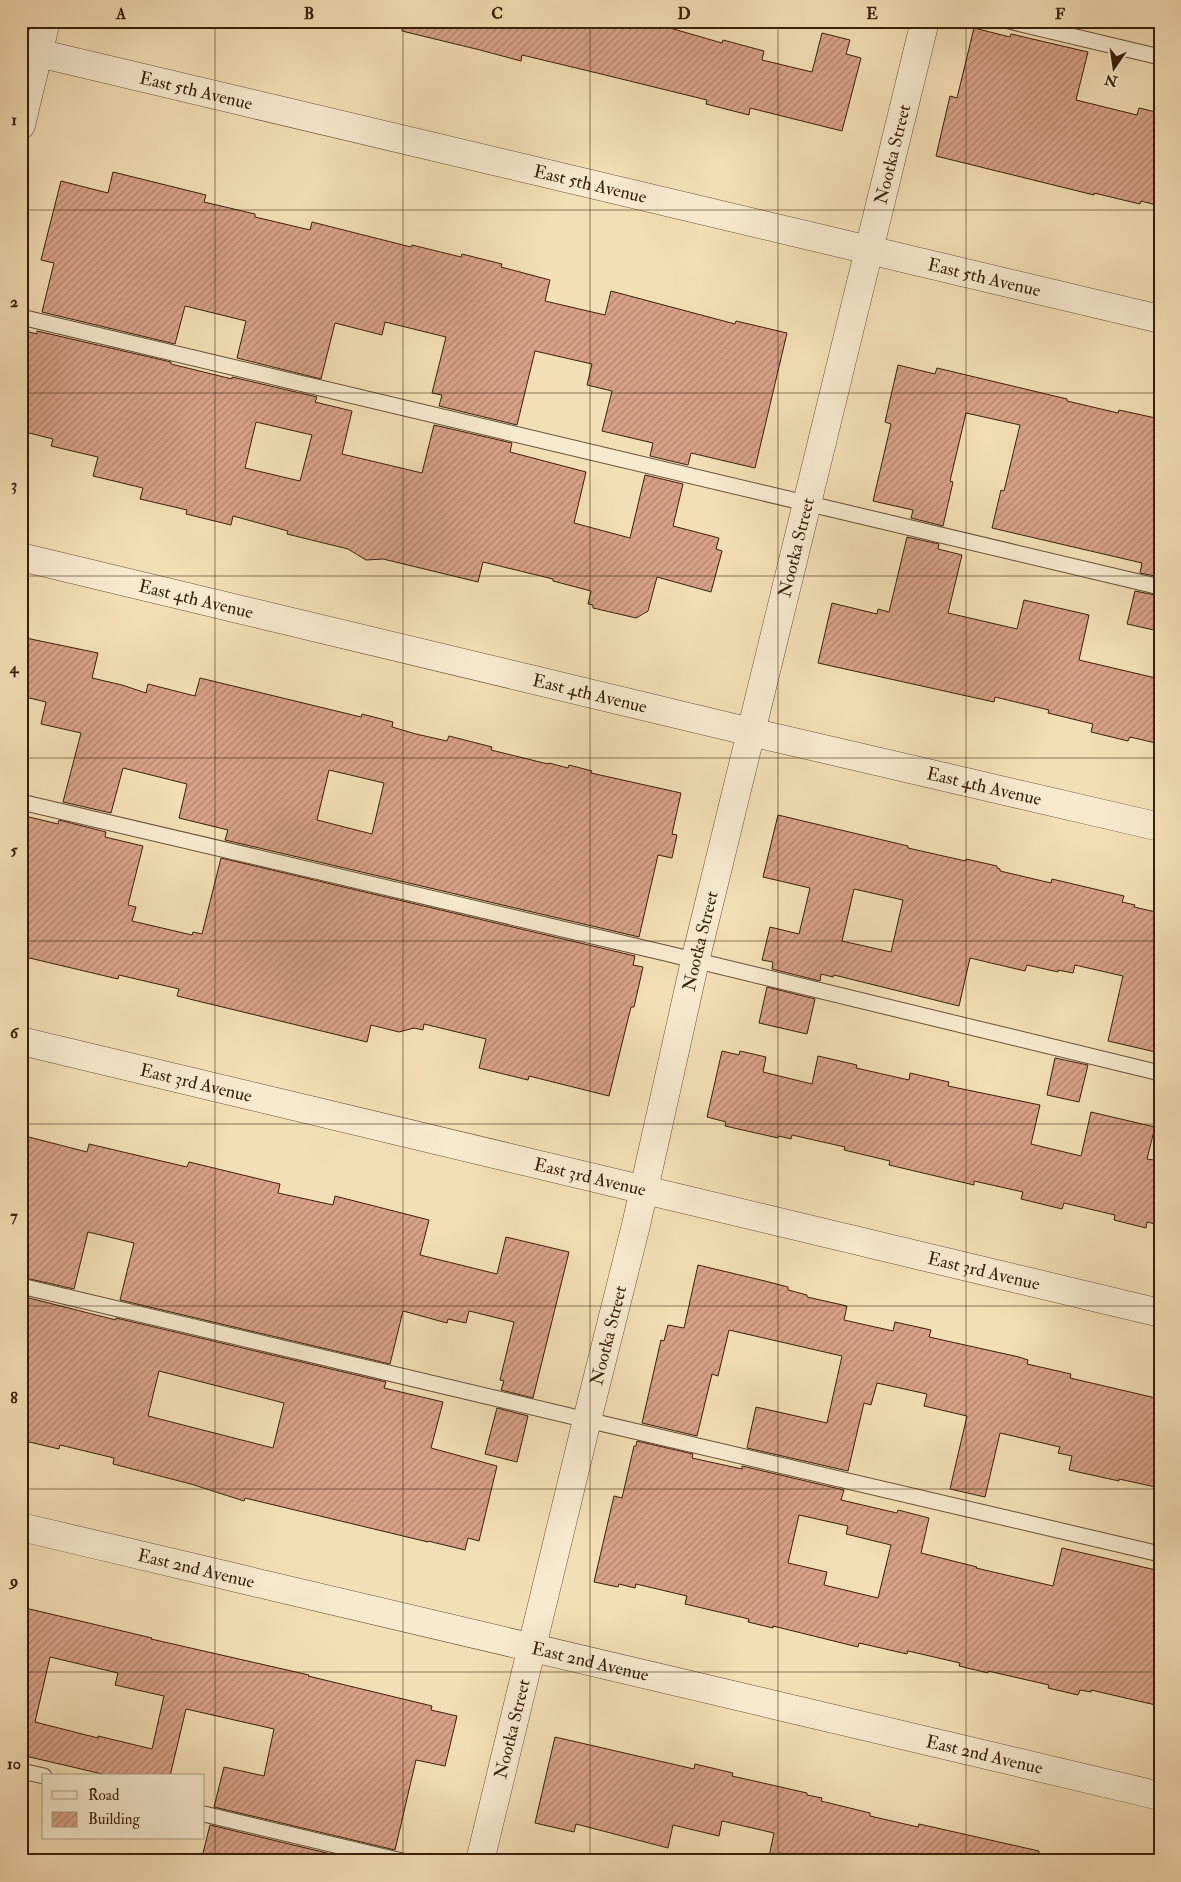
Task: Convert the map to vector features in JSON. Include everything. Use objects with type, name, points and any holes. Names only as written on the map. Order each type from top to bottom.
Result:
[{"type":"street","points":[[21,125],[30,51],[46,21]]},
{"type":"street","name":"Nootka Street","points":[[480,1861],[586,1420],[644,1190],[695,961],[806,502],[925,21]]},
{"type":"street","name":"East 5th Avenue","points":[[30,51],[1160,319]]},
{"type":"street","name":"East 4th Avenue","points":[[21,558],[751,732],[1160,827]]},
{"type":"street","name":"East 3rd Avenue","points":[[21,1041],[1160,1313]]},
{"type":"street","name":"East 2nd Avenue","points":[[21,1527],[1160,1796]]},
{"type":"lane","points":[[1009,21],[1160,57]]},
{"type":"lane","points":[[21,317],[1160,587]]},
{"type":"lane","points":[[21,802],[1160,1073]]},
{"type":"lane","points":[[21,1286],[1160,1554]]},
{"type":"lane","points":[[21,1771],[42,1776]]},
{"type":"lane","points":[[205,1814],[402,1861]]},
{"type":"building","points":[[403,21],[671,21],[670,28],[722,43],[723,40],[764,51],[762,60],[812,72],[822,33],[850,40],[846,54],[861,58],[842,131],[750,108],[749,115],[706,104],[707,100],[522,55],[521,61],[402,31]]},
{"type":"building","points":[[974,28],[1010,37],[1011,34],[1088,52],[1076,100],[1137,115],[1139,108],[1160,113],[1160,206],[1141,201],[1140,204],[1094,193],[1094,195],[936,156],[950,96],[957,98]]},
{"type":"building","points":[[113,172],[206,195],[204,202],[255,214],[255,217],[310,230],[312,222],[411,247],[412,245],[461,257],[462,254],[502,264],[501,267],[550,280],[545,301],[605,315],[611,291],[735,324],[736,321],[787,333],[755,468],[691,453],[688,465],[650,456],[653,443],[602,431],[612,391],[587,385],[592,364],[535,351],[517,425],[439,406],[442,395],[432,393],[446,337],[385,322],[382,335],[335,323],[321,379],[237,358],[246,321],[185,306],[175,344],[42,312],[54,263],[41,260],[61,181],[108,193]]},
{"type":"building","points":[[21,330],[37,334],[37,331],[171,362],[171,364],[232,379],[232,377],[317,397],[315,402],[352,411],[342,454],[422,473],[434,425],[512,443],[510,452],[586,472],[574,523],[630,538],[645,475],[683,484],[673,526],[719,538],[716,549],[722,551],[711,592],[657,577],[648,611],[636,618],[593,608],[593,605],[588,604],[591,591],[553,581],[553,579],[483,562],[478,582],[383,559],[366,560],[348,549],[287,534],[288,531],[233,516],[231,525],[186,514],[187,510],[140,499],[143,488],[93,476],[98,457],[51,446],[53,439],[21,431]],"holes":[[[256,422],[312,435],[300,481],[245,468]]]},
{"type":"building","points":[[898,365],[935,374],[937,368],[1118,413],[1119,410],[1160,419],[1160,577],[1140,573],[1142,563],[992,528],[1001,490],[1004,491],[1020,425],[966,413],[950,481],[953,482],[943,526],[911,518],[913,510],[873,501],[891,424],[885,422]]},
{"type":"building","points":[[907,537],[939,544],[938,549],[962,555],[948,613],[1017,629],[1024,600],[1089,615],[1079,660],[1160,679],[1160,744],[1130,737],[1128,741],[1091,732],[1093,724],[1048,713],[1049,710],[995,697],[994,702],[818,663],[832,603],[877,614],[878,609],[889,612]]},
{"type":"building","points":[[1135,591],[1160,596],[1160,606],[1154,630],[1127,624]]},
{"type":"building","points":[[21,637],[98,653],[92,678],[146,693],[148,684],[195,696],[200,678],[361,717],[362,714],[393,722],[392,727],[416,734],[447,741],[449,736],[492,747],[491,750],[548,764],[568,768],[569,765],[592,771],[591,773],[681,793],[672,834],[677,835],[672,858],[658,855],[639,937],[225,840],[228,830],[179,818],[187,784],[123,768],[111,813],[63,802],[81,733],[41,724],[46,702],[21,696]],"holes":[[[329,770],[384,783],[372,834],[317,820]]]},
{"type":"building","points":[[21,815],[58,824],[59,820],[106,832],[105,837],[143,846],[128,905],[136,907],[132,921],[192,935],[193,932],[202,934],[221,858],[635,956],[633,965],[643,967],[609,1096],[529,1076],[528,1080],[479,1068],[486,1039],[424,1024],[423,1030],[414,1028],[399,1032],[371,1025],[367,1042],[177,996],[179,989],[119,975],[118,979],[21,956]]},
{"type":"building","points":[[778,815],[908,846],[908,848],[997,866],[1000,871],[1051,883],[1052,879],[1124,896],[1122,902],[1160,913],[1160,1053],[1108,1041],[1123,976],[1075,965],[1073,973],[1058,970],[1058,972],[1027,965],[1025,971],[970,958],[959,1006],[834,975],[833,977],[821,974],[820,981],[772,969],[773,962],[762,960],[770,927],[799,934],[810,888],[763,877]],"holes":[[[854,889],[903,900],[891,952],[842,941]]]},
{"type":"building","points":[[767,987],[815,999],[807,1034],[759,1023]]},
{"type":"building","points":[[722,1051],[739,1055],[740,1051],[766,1057],[763,1072],[812,1084],[818,1056],[857,1065],[856,1068],[909,1080],[910,1073],[949,1082],[948,1086],[1040,1105],[1031,1144],[1081,1156],[1091,1112],[1155,1127],[1147,1159],[1160,1161],[1160,1206],[1155,1224],[1147,1222],[1146,1228],[1114,1220],[1115,1215],[1064,1203],[1062,1209],[1021,1199],[1023,1192],[974,1181],[974,1185],[889,1165],[890,1161],[844,1150],[845,1147],[792,1135],[791,1139],[779,1136],[778,1138],[725,1126],[726,1122],[707,1117]]},
{"type":"building","points":[[1055,1058],[1088,1065],[1079,1102],[1047,1095]]},
{"type":"building","points":[[21,1135],[87,1152],[89,1144],[187,1167],[189,1162],[280,1184],[278,1193],[333,1205],[335,1196],[429,1220],[420,1255],[497,1274],[506,1237],[569,1252],[533,1398],[501,1390],[504,1381],[500,1380],[514,1322],[469,1311],[466,1323],[448,1319],[447,1323],[403,1311],[390,1364],[120,1300],[134,1243],[88,1232],[74,1289],[21,1277]]},
{"type":"building","points":[[698,1265],[788,1287],[788,1290],[807,1295],[807,1297],[847,1306],[844,1320],[893,1331],[895,1322],[931,1330],[929,1337],[1019,1357],[1028,1360],[1027,1364],[1071,1374],[1070,1378],[1160,1399],[1160,1488],[1069,1470],[1072,1456],[1058,1453],[1060,1447],[1000,1433],[985,1497],[950,1489],[967,1416],[924,1406],[927,1394],[877,1383],[871,1405],[864,1403],[848,1471],[747,1448],[756,1407],[827,1423],[842,1356],[729,1330],[718,1376],[712,1374],[697,1436],[642,1423],[661,1340],[664,1341],[668,1325],[684,1328]]},
{"type":"building","points":[[21,1296],[116,1320],[116,1318],[386,1382],[384,1388],[443,1402],[431,1448],[497,1466],[479,1541],[468,1538],[465,1550],[245,1498],[244,1501],[191,1484],[113,1464],[114,1458],[60,1445],[59,1449],[21,1440]],"holes":[[[159,1371],[284,1403],[273,1448],[148,1416]]]},
{"type":"building","points":[[497,1408],[528,1416],[517,1462],[485,1454]]},
{"type":"building","points":[[637,1441],[693,1454],[692,1458],[742,1469],[742,1466],[844,1490],[841,1500],[897,1513],[898,1510],[929,1518],[921,1553],[976,1568],[1053,1586],[1062,1548],[1160,1571],[1160,1601],[1153,1627],[1160,1629],[1160,1706],[1091,1690],[1091,1692],[1080,1690],[1078,1695],[1048,1688],[1049,1685],[988,1671],[988,1673],[959,1666],[960,1663],[908,1651],[907,1654],[859,1643],[858,1647],[773,1626],[773,1628],[748,1622],[749,1619],[685,1604],[687,1596],[636,1584],[635,1588],[619,1584],[618,1587],[594,1582],[614,1496],[622,1498],[634,1446],[636,1446]],"holes":[[[799,1515],[848,1526],[846,1534],[891,1545],[878,1598],[824,1585],[827,1572],[788,1563]]]},
{"type":"building","points":[[21,1607],[309,1675],[432,1706],[431,1710],[457,1716],[445,1766],[416,1760],[395,1850],[214,1807],[224,1767],[264,1776],[274,1729],[186,1709],[170,1774],[102,1774],[21,1755]],"holes":[[[50,1657],[118,1673],[115,1685],[164,1696],[152,1749],[35,1722]]]},
{"type":"building","points":[[555,1737],[694,1769],[695,1764],[733,1773],[732,1776],[807,1793],[807,1795],[822,1798],[821,1801],[870,1813],[870,1816],[918,1827],[919,1824],[1039,1851],[1038,1861],[768,1861],[774,1833],[722,1821],[719,1836],[673,1825],[668,1848],[576,1824],[574,1832],[535,1823]]},
{"type":"building","points":[[210,1825],[360,1861],[201,1861]]}]
